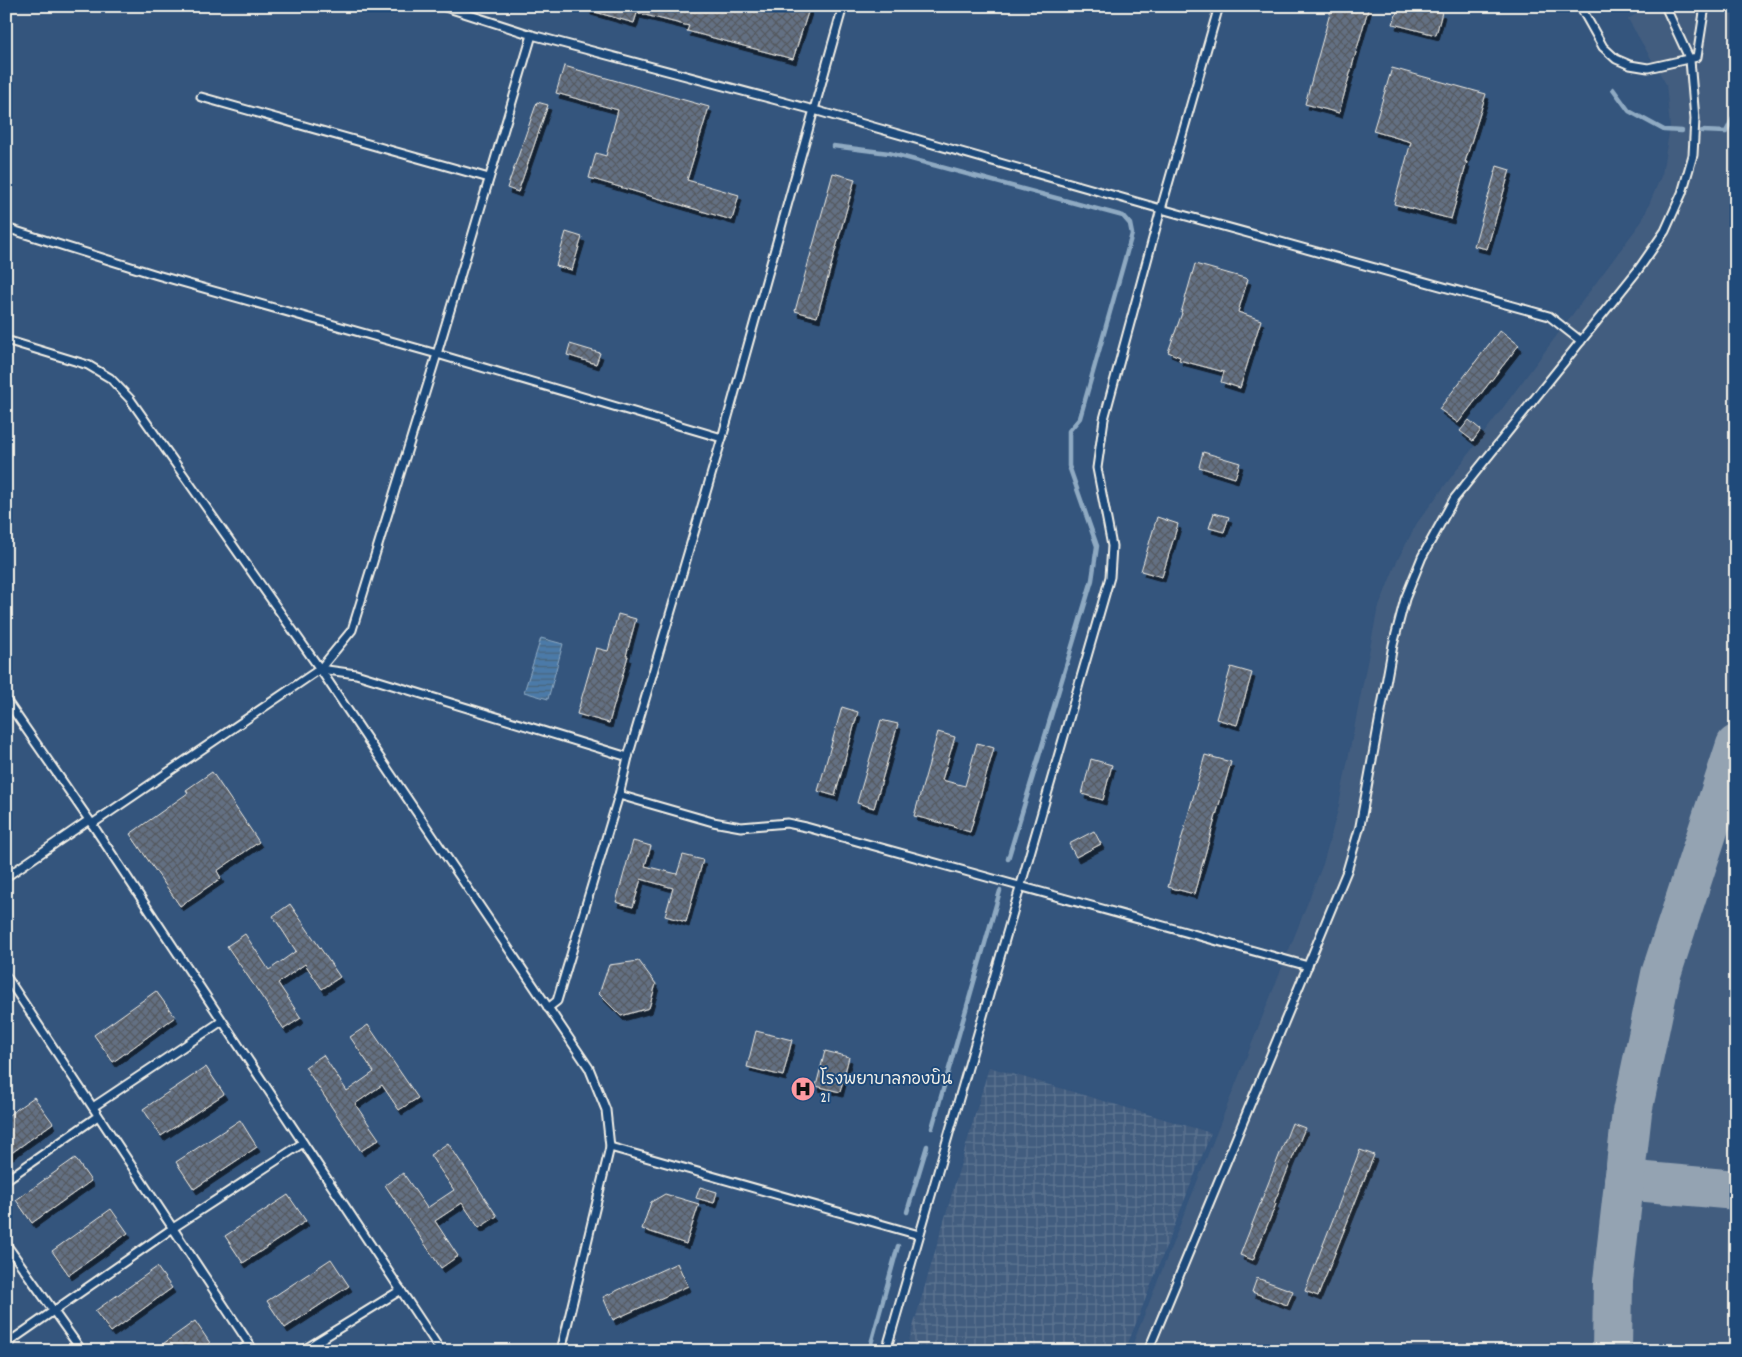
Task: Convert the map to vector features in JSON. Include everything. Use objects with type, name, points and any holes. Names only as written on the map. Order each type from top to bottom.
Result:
[{"type":"lane","points":[[442,6],[532,35],[814,110],[1161,209],[1549,316],[1581,341]]},
{"type":"lane","points":[[548,1008],[557,1001],[619,795],[628,757],[722,438],[843,6]]},
{"type":"lane","points":[[886,1351],[1110,577],[1112,546],[1098,468],[1104,419],[1161,209],[1220,6]]},
{"type":"lane","points":[[1580,6],[1603,47],[1616,58],[1630,64],[1648,68],[1697,57],[1706,6]]},
{"type":"lane","points":[[1148,1351],[1347,871],[1360,826],[1393,645],[1405,600],[1422,556],[1454,498],[1638,270],[1665,231],[1682,193],[1693,155],[1696,119],[1690,60],[1665,6]]},
{"type":"lane","points":[[6,877],[320,669],[352,630],[532,35]]},
{"type":"lane","points":[[201,96],[489,178]]},
{"type":"lane","points":[[6,228],[157,275],[437,354],[722,438]]},
{"type":"lane","points":[[6,340],[88,365],[110,378],[130,399],[320,669],[589,1068],[606,1110],[610,1147],[561,1351]]},
{"type":"lane","points":[[320,669],[356,674],[628,757]]},
{"type":"lane","points":[[6,700],[90,822],[441,1351]]},
{"type":"lane","points":[[619,795],[713,822],[741,827],[786,824],[806,827],[1308,966]]},
{"type":"lane","points":[[6,976],[254,1351]]},
{"type":"lane","points":[[93,1107],[222,1021]]},
{"type":"lane","points":[[6,1180],[98,1116]]},
{"type":"lane","points":[[6,1344],[173,1228],[303,1143]]},
{"type":"lane","points":[[610,1147],[919,1235]]},
{"type":"lane","points":[[6,1244],[82,1351]]},
{"type":"lane","points":[[302,1351],[401,1290]]},
{"type":"lane","points":[[240,1351],[249,1344]]},
{"type":"shaded area","points":[[1650,6],[1736,6],[1736,1351],[1130,1351],[1323,864],[1338,810],[1377,612],[1397,561],[1417,523],[1642,221],[1662,174],[1670,127],[1666,84],[1628,19]]},
{"type":"shaded area","points":[[541,638],[563,644],[548,699],[524,692]]},
{"type":"shaded area","points":[[989,1067],[1211,1133],[1125,1351],[906,1351]]},
{"type":"building","points":[[588,6],[677,6],[693,10],[694,6],[810,6],[793,59],[687,31],[689,26],[637,13],[634,23],[588,10]]},
{"type":"building","points":[[1332,6],[1369,6],[1339,113],[1305,104]]},
{"type":"building","points":[[1399,6],[1420,6],[1442,12],[1436,35],[1393,24]]},
{"type":"building","points":[[564,66],[709,107],[687,180],[739,195],[732,220],[589,178],[596,153],[606,156],[618,110],[556,93]]},
{"type":"building","points":[[1392,68],[1486,94],[1465,162],[1467,162],[1451,219],[1394,204],[1411,142],[1373,131]]},
{"type":"building","points":[[537,102],[548,105],[518,192],[507,188]]},
{"type":"building","points":[[1497,166],[1510,170],[1487,249],[1474,246]]},
{"type":"building","points":[[833,173],[855,179],[817,317],[795,311]]},
{"type":"building","points":[[566,232],[582,237],[572,270],[556,266]]},
{"type":"building","points":[[1195,264],[1248,279],[1238,312],[1261,320],[1240,388],[1221,382],[1224,372],[1179,360],[1180,357],[1168,352],[1182,313]]},
{"type":"building","points":[[1500,330],[1519,345],[1458,423],[1439,409]]},
{"type":"building","points":[[570,344],[600,353],[596,364],[567,355]]},
{"type":"building","points":[[1469,420],[1481,430],[1473,441],[1460,431]]},
{"type":"building","points":[[1203,452],[1240,463],[1235,478],[1199,467]]},
{"type":"building","points":[[1214,513],[1229,517],[1224,532],[1209,528]]},
{"type":"building","points":[[1157,517],[1178,524],[1162,577],[1141,571]]},
{"type":"building","points":[[618,614],[636,619],[626,656],[628,656],[609,723],[577,714],[596,648],[608,651]]},
{"type":"building","points":[[1231,667],[1252,673],[1237,725],[1216,719]]},
{"type":"building","points":[[842,707],[858,712],[835,796],[818,791]]},
{"type":"building","points":[[881,720],[898,724],[874,808],[857,803]]},
{"type":"building","points":[[938,732],[955,737],[942,780],[965,786],[977,743],[994,748],[970,832],[914,816]]},
{"type":"building","points":[[1205,755],[1231,762],[1194,894],[1168,887]]},
{"type":"building","points":[[1091,759],[1112,765],[1103,800],[1082,794]]},
{"type":"building","points":[[212,772],[259,842],[217,871],[221,878],[180,906],[130,834],[188,793],[186,790]]},
{"type":"building","points":[[1094,831],[1101,844],[1076,857],[1069,844]]},
{"type":"building","points":[[633,841],[651,846],[645,866],[677,874],[683,855],[703,860],[686,922],[665,916],[673,888],[641,879],[633,907],[616,902]]},
{"type":"building","points":[[290,904],[340,977],[322,989],[305,964],[278,983],[301,1018],[284,1029],[227,946],[245,934],[269,970],[296,951],[273,916]]},
{"type":"building","points":[[639,961],[656,984],[649,1008],[621,1016],[599,994],[609,965]]},
{"type":"building","points":[[156,991],[175,1017],[113,1062],[94,1035]]},
{"type":"building","points":[[368,1025],[418,1098],[399,1110],[382,1085],[355,1104],[379,1139],[361,1151],[305,1067],[323,1055],[347,1091],[374,1072],[350,1037]]},
{"type":"building","points":[[756,1031],[792,1040],[783,1076],[747,1067]]},
{"type":"building","points":[[825,1051],[849,1057],[840,1092],[816,1086]]},
{"type":"building","points":[[206,1067],[224,1094],[161,1136],[143,1109]]},
{"type":"building","points":[[34,1097],[53,1123],[6,1157],[6,1117]]},
{"type":"building","points":[[240,1120],[257,1147],[194,1189],[176,1162]]},
{"type":"building","points":[[1292,1123],[1305,1128],[1253,1260],[1240,1255]]},
{"type":"building","points":[[448,1143],[497,1216],[479,1228],[462,1203],[435,1221],[458,1256],[441,1268],[385,1185],[403,1173],[427,1208],[454,1190],[430,1155]]},
{"type":"building","points":[[1360,1150],[1374,1155],[1318,1296],[1305,1291]]},
{"type":"building","points":[[75,1158],[91,1181],[32,1223],[16,1200]]},
{"type":"building","points":[[700,1187],[717,1192],[714,1203],[696,1198]]},
{"type":"building","points":[[665,1194],[699,1204],[686,1244],[642,1229],[651,1202]]},
{"type":"building","points":[[288,1195],[306,1221],[243,1263],[225,1236]]},
{"type":"building","points":[[111,1209],[128,1233],[69,1275],[52,1251]]},
{"type":"building","points":[[331,1259],[349,1286],[285,1328],[267,1301]]},
{"type":"building","points":[[677,1263],[688,1286],[613,1320],[603,1297]]},
{"type":"building","points":[[157,1267],[172,1288],[111,1332],[95,1311]]},
{"type":"building","points":[[1257,1278],[1293,1291],[1287,1305],[1252,1292]]},
{"type":"building","points":[[195,1321],[210,1343],[199,1351],[153,1351]]},
{"type":"waterway","points":[[1613,89],[1629,111],[1664,130],[1682,131]]},
{"type":"waterway","points":[[1702,131],[1726,132],[1736,112]]},
{"type":"waterway","points":[[833,146],[889,153],[1123,216],[1130,224],[1132,234],[1080,418],[1069,431],[1069,466],[1097,546],[1092,580],[1008,859]]},
{"type":"waterway","points":[[932,1128],[1000,891]]},
{"type":"waterway","points":[[907,1212],[927,1146]]},
{"type":"waterway","points":[[869,1351],[898,1246]]},
{"type":"taxiway","points":[[1612,1351],[1613,1281],[1632,1112],[1661,974],[1736,745]]},
{"type":"taxiway","points":[[1624,1180],[1736,1190]]},
{"type":"place","name":"โรงพยาบาลกองบิน 21","points":[[803,1089]]}]
